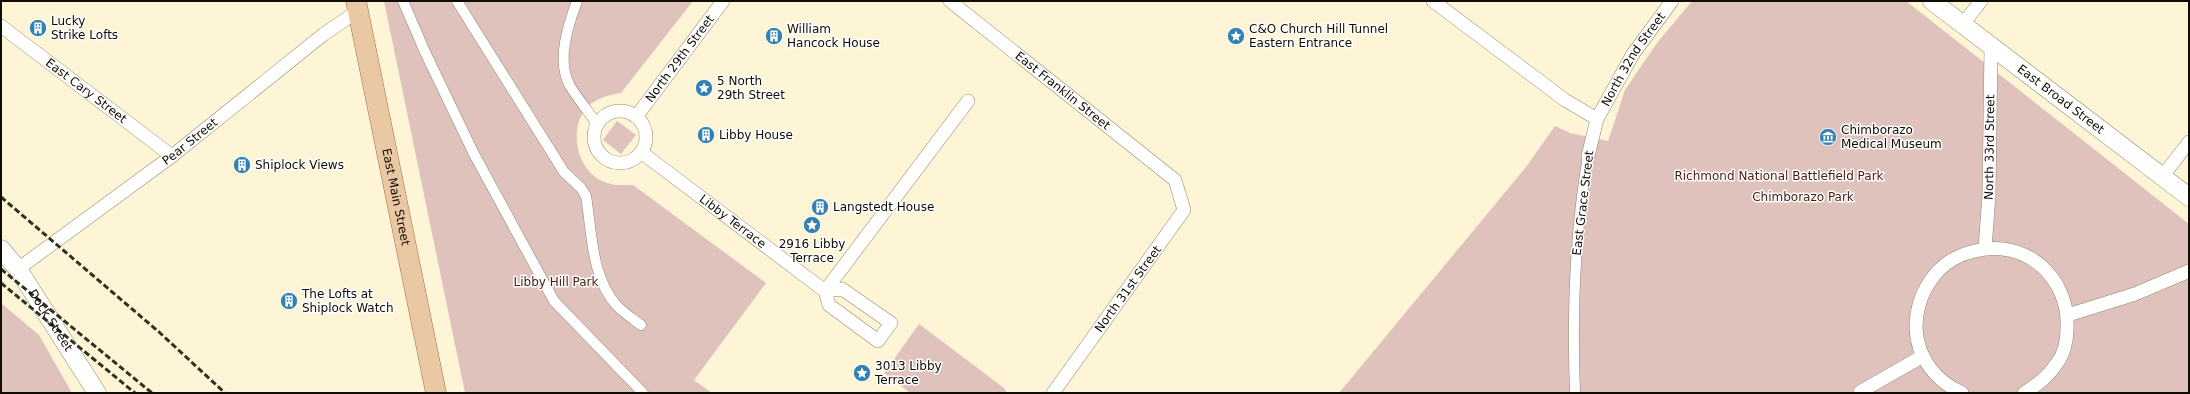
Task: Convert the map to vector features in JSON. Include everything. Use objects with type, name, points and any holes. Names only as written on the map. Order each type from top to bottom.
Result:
[{"type":"main road","name":"East Broad Street","points":[[1932,1],[2189,198]]},
{"type":"main road","name":"East Main Street","points":[[357,6],[436,393]]},
{"type":"main road","name":"Dock Street","points":[[1,249],[18,269],[97,393]]},
{"type":"street","points":[[403,1],[424,52],[474,154],[554,301],[643,393]]},
{"type":"street","points":[[457,1],[564,172],[582,188],[586,196],[597,264],[604,286],[619,307],[641,325]]},
{"type":"street","points":[[577,1],[564,48],[564,66],[569,84],[597,124]]},
{"type":"street","name":"North 29th Street","points":[[636,117],[723,1]]},
{"type":"street","name":"East Franklin Street","points":[[950,1],[1175,180]]},
{"type":"street","points":[[1433,1],[1565,100],[1597,120]]},
{"type":"street","name":"North 32nd Street","points":[[1597,120],[1633,54],[1672,1]]},
{"type":"street","points":[[1963,24],[1981,1]]},
{"type":"street","name":"Pear Street","points":[[18,269],[172,156],[357,6]]},
{"type":"street","name":"East Cary Street","points":[[1,26],[172,156]]},
{"type":"street","name":"North 33rd Street","points":[[1985,248],[1989,195],[1991,45]]},
{"type":"street","points":[[825,291],[968,101]]},
{"type":"street","points":[[619,111],[636,117],[642,122],[646,137],[642,152],[635,159],[627,162],[610,162],[596,150],[594,142],[597,124],[610,113],[619,111]]},
{"type":"street","name":"East Grace Street","points":[[1575,393],[1573,304],[1580,218],[1588,156],[1597,120]]},
{"type":"street","points":[[2162,177],[2189,142]]},
{"type":"street","name":"Libby Terrace","points":[[642,152],[825,291],[828,305],[878,341],[891,323],[842,289],[825,291]]},
{"type":"street","name":"North 31st Street","points":[[1053,393],[1184,210],[1175,180]]},
{"type":"street","points":[[1962,393],[1948,386],[1934,373],[1923,356],[1917,337],[1916,317],[1920,297],[1930,280],[1944,265],[1961,254],[1985,248],[2004,249],[2023,254],[2040,264],[2059,287],[2068,315],[2067,339],[2058,362],[2042,381],[2024,393]]},
{"type":"street","points":[[2068,315],[2135,294],[2189,271]]},
{"type":"street","points":[[1859,392],[1923,356]]},
{"type":"green space","name":"Libby Hill Park","points":[[384,1],[693,1],[621,93],[599,99],[585,109],[578,123],[577,142],[582,161],[594,176],[610,184],[633,185],[766,283],[694,380],[712,393],[465,393]]},
{"type":"green space","name":"Chimborazo Park","points":[[1692,1],[1906,1],[2189,224],[2189,393],[1339,393],[1526,167],[1555,126],[1570,133],[1608,141],[1625,90],[1657,43]]},
{"type":"green space","points":[[617,121],[636,135],[621,154],[603,140]]},
{"type":"green space","points":[[1,303],[39,335],[72,393],[1,393]]},
{"type":"green space","points":[[919,324],[1004,388],[1007,393],[910,393],[884,373]]},
{"type":"railway","points":[[1,197],[159,332],[225,393]]},
{"type":"railway","points":[[1,269],[152,393]]},
{"type":"railway","points":[[1,283],[135,393]]},
{"type":"place","name":"Lucky Strike Lofts","points":[[38,28]]},
{"type":"place","name":"William Hancock House","points":[[774,36]]},
{"type":"place","name":"C&O Church Hill Tunnel Eastern Entrance","points":[[1236,36]]},
{"type":"place","name":"5 North 29th Street","points":[[704,88]]},
{"type":"place","name":"Libby House","points":[[706,135]]},
{"type":"place","name":"Chimborazo Medical Museum","points":[[1828,137]]},
{"type":"place","name":"Shiplock Views","points":[[242,165]]},
{"type":"place","name":"Langstedt House","points":[[820,207]]},
{"type":"place","name":"2916 Libby Terrace","points":[[812,225]]},
{"type":"place","name":"The Lofts at Shiplock Watch","points":[[289,301]]},
{"type":"place","name":"3013 Libby Terrace","points":[[862,373]]},
{"type":"park label","name":"Richmond National Battlefield Park","points":[[1779,176]]}]
